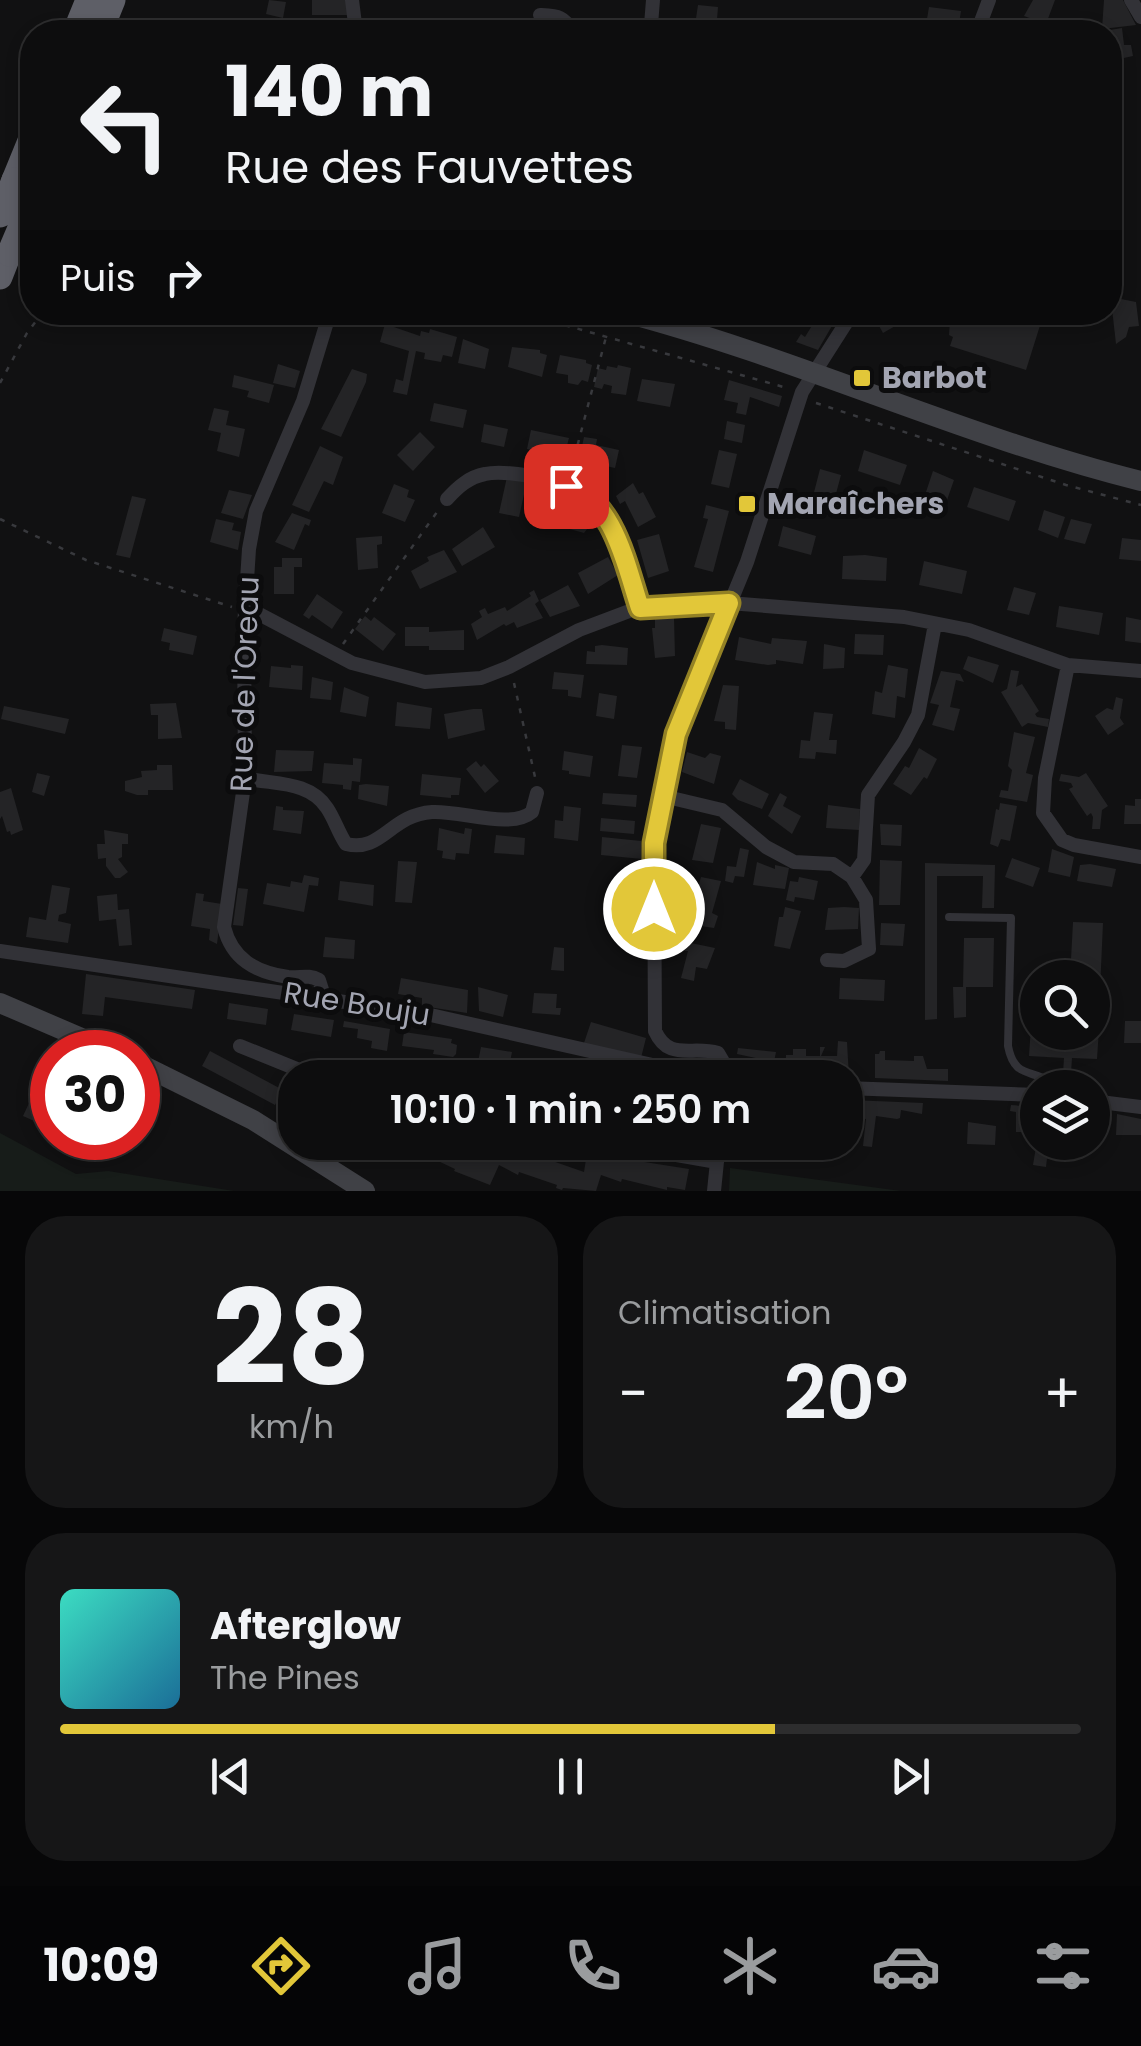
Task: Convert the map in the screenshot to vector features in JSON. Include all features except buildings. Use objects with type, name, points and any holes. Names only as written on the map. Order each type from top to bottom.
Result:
[{"type":"highway","points":[[5,266],[20,223]]},
{"type":"street","points":[[1132,0],[1141,17]]},
{"type":"street","points":[[540,15],[565,20]]},
{"type":"street","name":"Rue de l'Oreau","points":[[325,999],[319,980],[310,975],[290,977],[242,960],[228,944],[224,927],[245,778],[249,549],[256,511],[303,401],[326,325]]},
{"type":"street","points":[[663,325],[1141,481]]},
{"type":"street","points":[[722,1060],[718,1053],[704,1049],[686,1054],[661,1044],[655,1032],[654,843],[683,712],[747,562],[802,392],[844,325]]},
{"type":"street","points":[[447,499],[468,480],[486,473],[501,472],[582,490],[608,520],[640,608]]},
{"type":"street","points":[[246,612],[259,614],[335,654],[392,676],[425,682],[481,678],[579,630],[640,608],[729,603],[904,617],[968,630],[1068,665],[1141,671]]},
{"type":"street","points":[[852,876],[864,860],[868,795],[918,715],[935,624]]},
{"type":"street","points":[[1068,665],[1044,778],[1043,814],[1062,840],[1141,858]]},
{"type":"street","points":[[245,778],[301,787],[324,804],[346,844],[358,846],[370,844],[411,814],[434,812],[516,821],[532,812],[538,794]]},
{"type":"street","points":[[663,796],[722,810],[766,848],[794,862],[833,864],[852,876],[866,900],[869,949],[844,961],[827,960]]},
{"type":"street","name":"Rue Bouju","points":[[0,950],[426,1014],[630,1060]]},
{"type":"street","points":[[0,1003],[63,1030]]},
{"type":"street","points":[[240,1046],[278,1061]]},
{"type":"street","points":[[160,1074],[253,1120],[364,1191]]},
{"type":"street","points":[[863,1089],[1020,1094]]},
{"type":"street","points":[[1110,1103],[1141,1107]]},
{"type":"street","points":[[706,1160],[717,1162],[714,1191]]},
{"type":"lane","points":[[948,917],[1011,918],[1008,1046],[1011,1062],[1020,1071]]},
{"type":"path","points":[[0,383],[33,325]]},
{"type":"path","points":[[562,325],[802,392],[816,403],[1066,484],[1141,504]]},
{"type":"path","points":[[566,486],[606,337]]},
{"type":"path","points":[[335,654],[447,499]]},
{"type":"path","points":[[0,519],[86,560],[246,612]]},
{"type":"path","points":[[509,667],[538,794]]},
{"type":"shaded area","points":[[0,1133],[30,1149],[30,1160],[50,1160],[76,1174],[108,1171],[234,1191],[0,1191]]},
{"type":"shaded area","points":[[730,1168],[901,1191],[729,1191]]},
{"type":"place","name":"Barbot","points":[[862,378]]},
{"type":"place","name":"Maraîchers","points":[[747,504]]},
{"type":"route","points":[[566,486],[582,490],[608,520],[640,608],[729,603],[676,734],[654,843],[654,909]]}]
